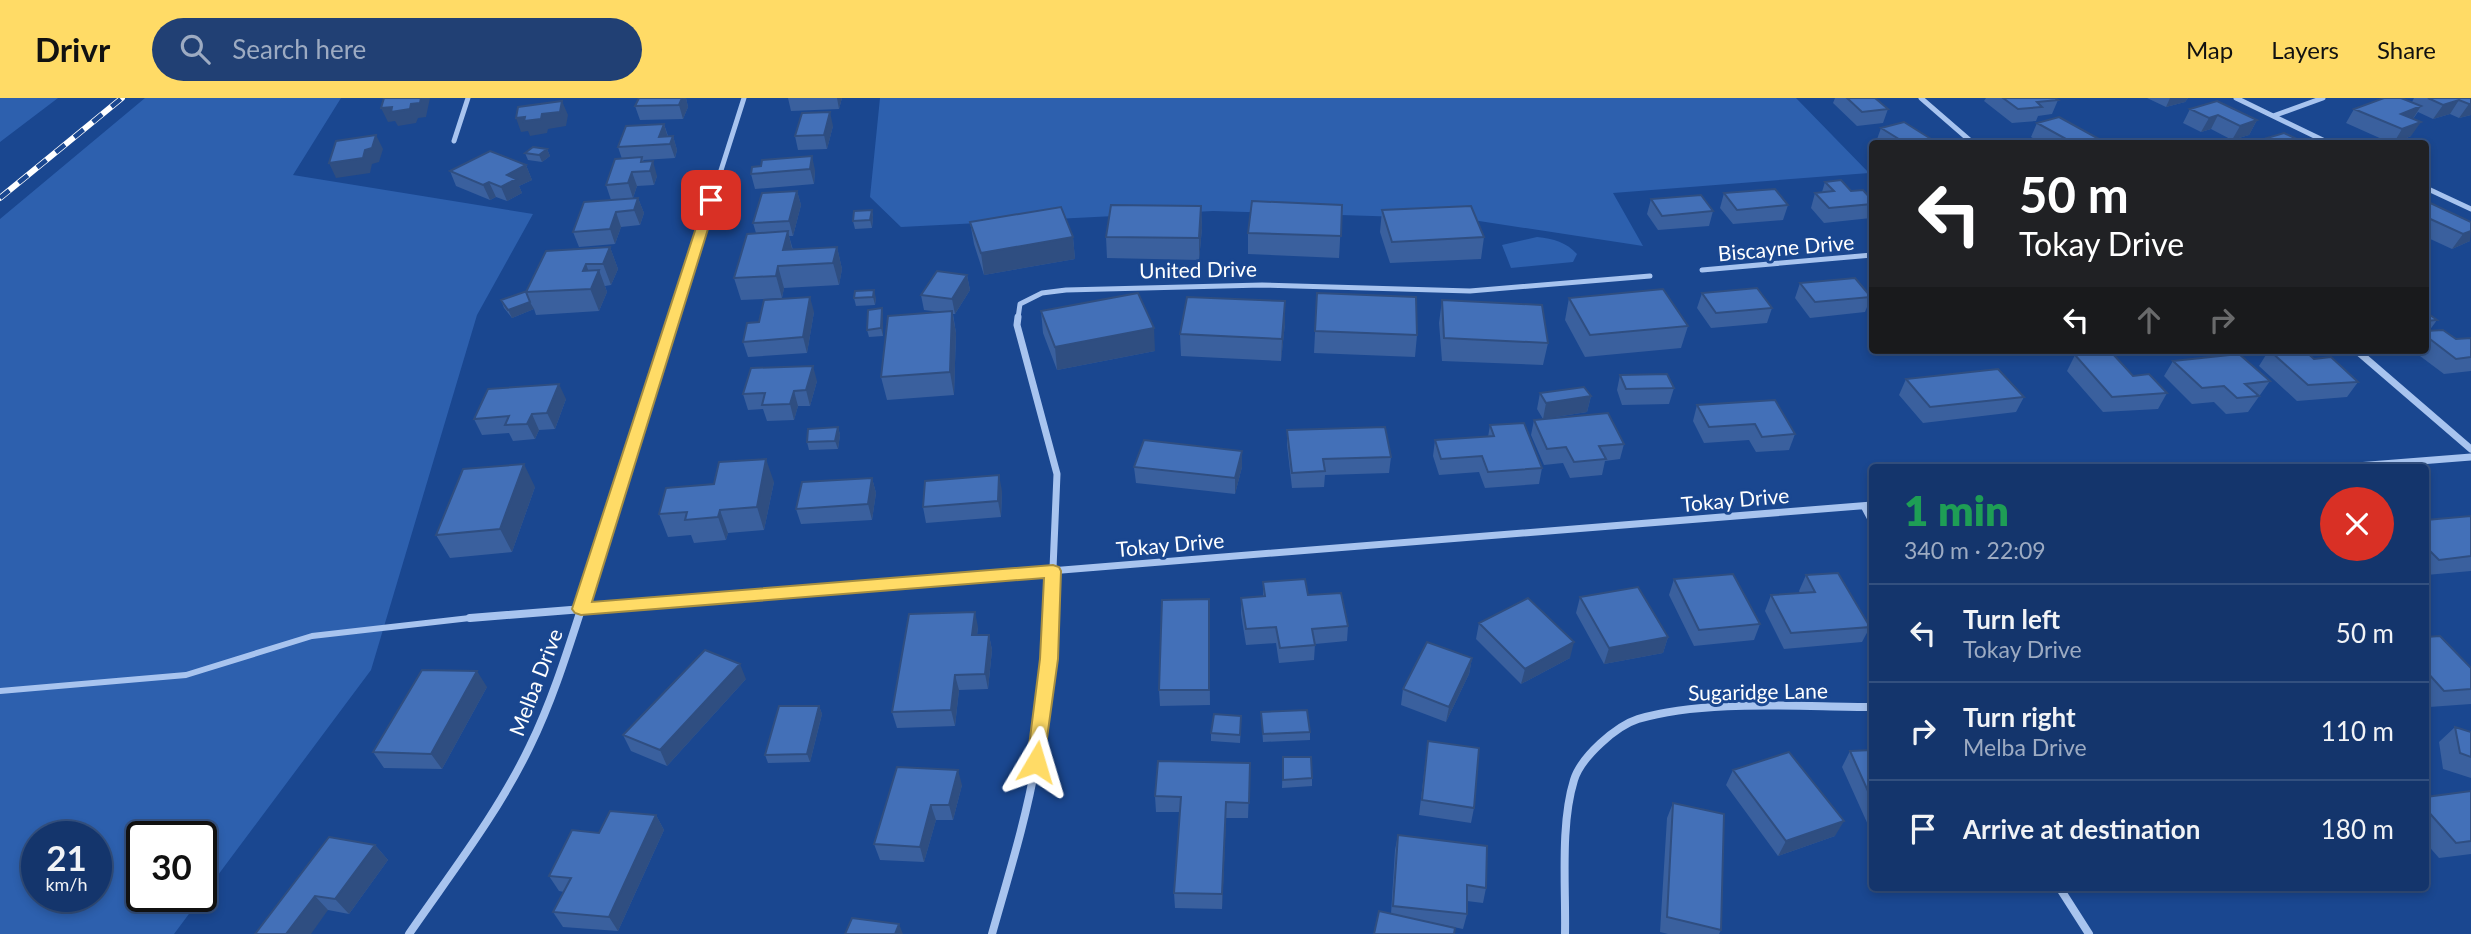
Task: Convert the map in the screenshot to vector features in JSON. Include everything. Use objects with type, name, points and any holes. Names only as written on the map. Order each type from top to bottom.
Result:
[{"type":"street","points":[[454,141],[468,98]]},
{"type":"street","name":"Melba Drive","points":[[409,934],[485,821],[528,750],[544,716],[581,609],[744,98]]},
{"type":"street","points":[[1921,98],[1969,140]]},
{"type":"street","points":[[2236,98],[2323,140]]},
{"type":"street","points":[[2273,116],[2323,98]]},
{"type":"street","points":[[2429,189],[2471,209]]},
{"type":"street","name":"Biscayne Drive","points":[[1702,270],[1869,256]]},
{"type":"street","name":"United Drive","points":[[1053,571],[1057,474],[1017,325],[1020,304],[1042,293],[1066,290],[1262,285],[1470,291],[1650,276]]},
{"type":"street","points":[[2361,354],[2471,449]]},
{"type":"street","points":[[2382,464],[2471,457]]},
{"type":"street","name":"Tokay Drive","points":[[470,618],[1868,506]]},
{"type":"street","points":[[992,934],[1024,819],[1036,762],[1049,659],[1053,571]]},
{"type":"street","name":"Sugaridge Lane","points":[[1565,934],[1567,826],[1574,778],[1595,747],[1635,720],[1687,708],[1869,707]]},
{"type":"street","points":[[2062,891],[2089,934]]},
{"type":"lane","points":[[0,691],[186,675],[312,636],[470,618]]},
{"type":"shaded area","points":[[0,98],[58,98],[0,142]]},
{"type":"shaded area","points":[[145,98],[341,98],[293,175],[533,214],[477,315],[371,670],[217,876],[217,821],[126,821],[126,912],[190,912],[174,934],[0,934],[0,219]]},
{"type":"shaded area","points":[[880,98],[1796,98],[1869,173],[1613,193],[1643,246],[1466,219],[1213,211],[901,227],[870,197]]},
{"type":"shaded area","points":[[1537,237],[1564,244],[1577,254],[1573,262],[1511,268],[1502,245]]},
{"type":"building","points":[[384,98],[421,98],[420,103],[411,104],[410,109],[391,112],[392,107],[381,108]]},
{"type":"building","points":[[639,98],[682,98],[679,105],[635,106]]},
{"type":"building","points":[[1847,98],[1875,98],[1888,109],[1862,112]]},
{"type":"building","points":[[2003,98],[2058,100],[2037,102],[2042,107],[2018,109]]},
{"type":"building","points":[[2384,98],[2401,98],[2421,106],[2401,114],[2421,122],[2402,129],[2354,109]]},
{"type":"building","points":[[2428,98],[2471,98],[2471,104],[2459,100],[2443,105]]},
{"type":"building","points":[[562,101],[560,112],[542,114],[541,119],[524,121],[525,117],[516,118],[518,107]]},
{"type":"building","points":[[2217,101],[2257,120],[2240,126],[2218,115],[2209,118],[2190,109]]},
{"type":"building","points":[[830,112],[824,135],[795,136],[802,113]]},
{"type":"building","points":[[2059,117],[2099,139],[2068,140],[2037,123]]},
{"type":"building","points":[[1904,122],[1933,140],[1900,140],[1881,128]]},
{"type":"building","points":[[664,124],[659,137],[673,136],[670,144],[618,147],[626,126]]},
{"type":"building","points":[[2284,133],[2299,140],[2271,140],[2267,138]]},
{"type":"building","points":[[376,135],[372,148],[365,150],[363,158],[329,163],[336,141]]},
{"type":"building","points":[[533,147],[547,149],[539,155],[525,153]]},
{"type":"building","points":[[490,151],[526,165],[507,175],[516,179],[501,187],[489,182],[483,185],[450,171]]},
{"type":"building","points":[[812,156],[810,169],[751,174],[752,167],[761,166],[762,160]]},
{"type":"building","points":[[642,157],[641,162],[653,161],[650,171],[632,172],[628,183],[606,185],[615,159]]},
{"type":"building","points":[[1841,180],[1851,191],[1863,190],[1869,197],[1869,204],[1829,208],[1815,193],[1834,191],[1825,182]]},
{"type":"building","points":[[1775,189],[1788,205],[1737,210],[1724,193]]},
{"type":"building","points":[[797,191],[789,221],[753,223],[762,193]]},
{"type":"building","points":[[1701,195],[1713,211],[1662,216],[1651,199]]},
{"type":"building","points":[[638,198],[634,210],[616,212],[610,229],[573,232],[584,202]]},
{"type":"building","points":[[1252,201],[1342,205],[1341,236],[1248,233]]},
{"type":"building","points":[[2429,202],[2471,222],[2471,231],[2463,234],[2429,218]]},
{"type":"building","points":[[1111,205],[1201,206],[1199,238],[1106,237]]},
{"type":"building","points":[[1471,206],[1484,237],[1392,242],[1382,210]]},
{"type":"building","points":[[1061,207],[1073,237],[981,253],[970,222]]},
{"type":"building","points":[[872,210],[870,220],[853,221],[854,211]]},
{"type":"building","points":[[788,231],[783,250],[837,247],[833,263],[778,266],[776,276],[734,278],[747,234]]},
{"type":"building","points":[[610,247],[603,264],[586,264],[583,271],[599,270],[591,289],[526,292],[546,251]]},
{"type":"building","points":[[937,271],[967,275],[952,299],[921,295]]},
{"type":"building","points":[[1855,278],[1869,297],[1815,302],[1800,283]]},
{"type":"building","points":[[1757,288],[1772,308],[1716,313],[1702,293]]},
{"type":"building","points":[[1663,289],[1688,326],[1590,335],[1569,298]]},
{"type":"building","points":[[874,290],[873,297],[854,298],[855,291]]},
{"type":"building","points":[[527,291],[530,302],[508,310],[501,300]]},
{"type":"building","points":[[1138,293],[1154,328],[1055,347],[1041,311]]},
{"type":"building","points":[[1317,293],[1416,297],[1417,335],[1315,331]]},
{"type":"building","points":[[810,297],[803,337],[743,342],[747,323],[759,322],[764,300]]},
{"type":"building","points":[[1187,297],[1285,301],[1282,339],[1180,334]]},
{"type":"building","points":[[1442,300],[1542,305],[1548,343],[1444,338]]},
{"type":"building","points":[[882,308],[881,328],[867,330],[868,310]]},
{"type":"building","points":[[952,311],[950,372],[881,377],[888,316]]},
{"type":"building","points":[[2443,330],[2456,339],[2471,338],[2471,357],[2456,359],[2429,338],[2429,331]]},
{"type":"building","points":[[2113,354],[2133,376],[2149,374],[2167,393],[2112,397],[2075,355]]},
{"type":"building","points":[[2239,354],[2270,381],[2245,384],[2259,396],[2237,398],[2224,386],[2202,388],[2173,361]]},
{"type":"building","points":[[2273,354],[2308,354],[2314,359],[2331,357],[2358,382],[2308,385]]},
{"type":"building","points":[[813,366],[806,390],[794,391],[790,404],[762,405],[765,393],[743,394],[751,368]]},
{"type":"building","points":[[1998,369],[2024,397],[1930,407],[1906,379]]},
{"type":"building","points":[[1667,374],[1674,388],[1626,389],[1620,375]]},
{"type":"building","points":[[559,384],[547,413],[532,414],[527,424],[505,425],[509,416],[474,419],[488,389]]},
{"type":"building","points":[[1584,387],[1591,396],[1546,403],[1540,393]]},
{"type":"building","points":[[1775,400],[1795,434],[1762,437],[1755,424],[1709,427],[1697,405]]},
{"type":"building","points":[[1608,413],[1624,444],[1599,446],[1606,459],[1574,462],[1566,447],[1547,449],[1534,420]]},
{"type":"building","points":[[1524,423],[1542,468],[1488,472],[1482,456],[1441,459],[1435,440],[1494,436],[1490,425]]},
{"type":"building","points":[[838,427],[835,441],[807,442],[808,429]]},
{"type":"building","points":[[1385,427],[1391,457],[1323,459],[1325,471],[1292,473],[1287,430]]},
{"type":"building","points":[[1144,440],[1242,451],[1235,478],[1134,467]]},
{"type":"building","points":[[766,459],[757,507],[720,510],[718,517],[685,520],[687,512],[659,514],[666,488],[714,484],[719,462]]},
{"type":"building","points":[[524,464],[500,529],[436,535],[463,469]]},
{"type":"building","points":[[999,475],[998,501],[923,507],[925,481]]},
{"type":"building","points":[[872,478],[868,504],[796,509],[802,482]]},
{"type":"building","points":[[2471,516],[2471,556],[2439,560],[2429,550],[2429,520]]},
{"type":"building","points":[[1838,573],[1869,627],[1791,633],[1771,595],[1815,592],[1806,575]]},
{"type":"building","points":[[1733,574],[1760,624],[1699,630],[1674,579]]},
{"type":"building","points":[[1305,579],[1308,595],[1341,593],[1348,626],[1312,629],[1315,645],[1280,648],[1276,627],[1246,629],[1241,598],[1265,596],[1263,582]]},
{"type":"building","points":[[1638,587],[1668,637],[1609,648],[1580,597]]},
{"type":"building","points":[[1528,598],[1574,642],[1525,669],[1479,623]]},
{"type":"building","points":[[1209,599],[1209,690],[1159,690],[1162,600]]},
{"type":"building","points":[[975,612],[972,635],[989,635],[985,674],[955,675],[951,710],[892,712],[909,614]]},
{"type":"building","points":[[2440,636],[2471,668],[2471,689],[2444,691],[2429,674],[2429,637]]},
{"type":"building","points":[[1427,642],[1472,658],[1449,707],[1403,689]]},
{"type":"building","points":[[705,650],[740,664],[660,750],[623,735]]},
{"type":"building","points":[[422,670],[477,671],[431,754],[373,752]]},
{"type":"building","points":[[779,706],[819,706],[807,754],[765,755]]},
{"type":"building","points":[[1307,710],[1310,732],[1263,734],[1261,712]]},
{"type":"building","points":[[1214,714],[1241,716],[1240,735],[1211,733]]},
{"type":"building","points":[[2455,727],[2471,732],[2471,757],[2460,753]]},
{"type":"building","points":[[1428,741],[1479,748],[1474,808],[1422,800]]},
{"type":"building","points":[[1869,750],[1869,793],[1850,751]]},
{"type":"building","points":[[1789,752],[1844,821],[1786,841],[1733,770]]},
{"type":"building","points":[[1283,757],[1311,757],[1312,778],[1283,780]]},
{"type":"building","points":[[1158,761],[1250,763],[1249,803],[1226,802],[1222,894],[1174,893],[1181,797],[1155,796]]},
{"type":"building","points":[[897,767],[958,770],[949,805],[931,805],[920,847],[874,844]]},
{"type":"building","points":[[2471,791],[2471,841],[2456,843],[2429,812],[2429,797]]},
{"type":"building","points":[[1673,803],[1724,814],[1721,930],[1667,917]]},
{"type":"building","points":[[610,811],[656,815],[609,917],[553,912],[571,878],[549,876],[572,830],[599,833]]},
{"type":"building","points":[[1398,835],[1487,846],[1486,888],[1467,885],[1467,914],[1393,906]]},
{"type":"building","points":[[329,837],[375,845],[335,899],[315,896],[286,934],[255,934]]},
{"type":"building","points":[[1379,911],[1455,928],[1454,934],[1374,934]]},
{"type":"building","points":[[852,918],[899,924],[895,934],[845,934]]},
{"type":"railway","points":[[0,198],[122,98]]},
{"type":"route","points":[[711,200],[581,609],[1053,571],[1049,659],[1036,762]]}]
